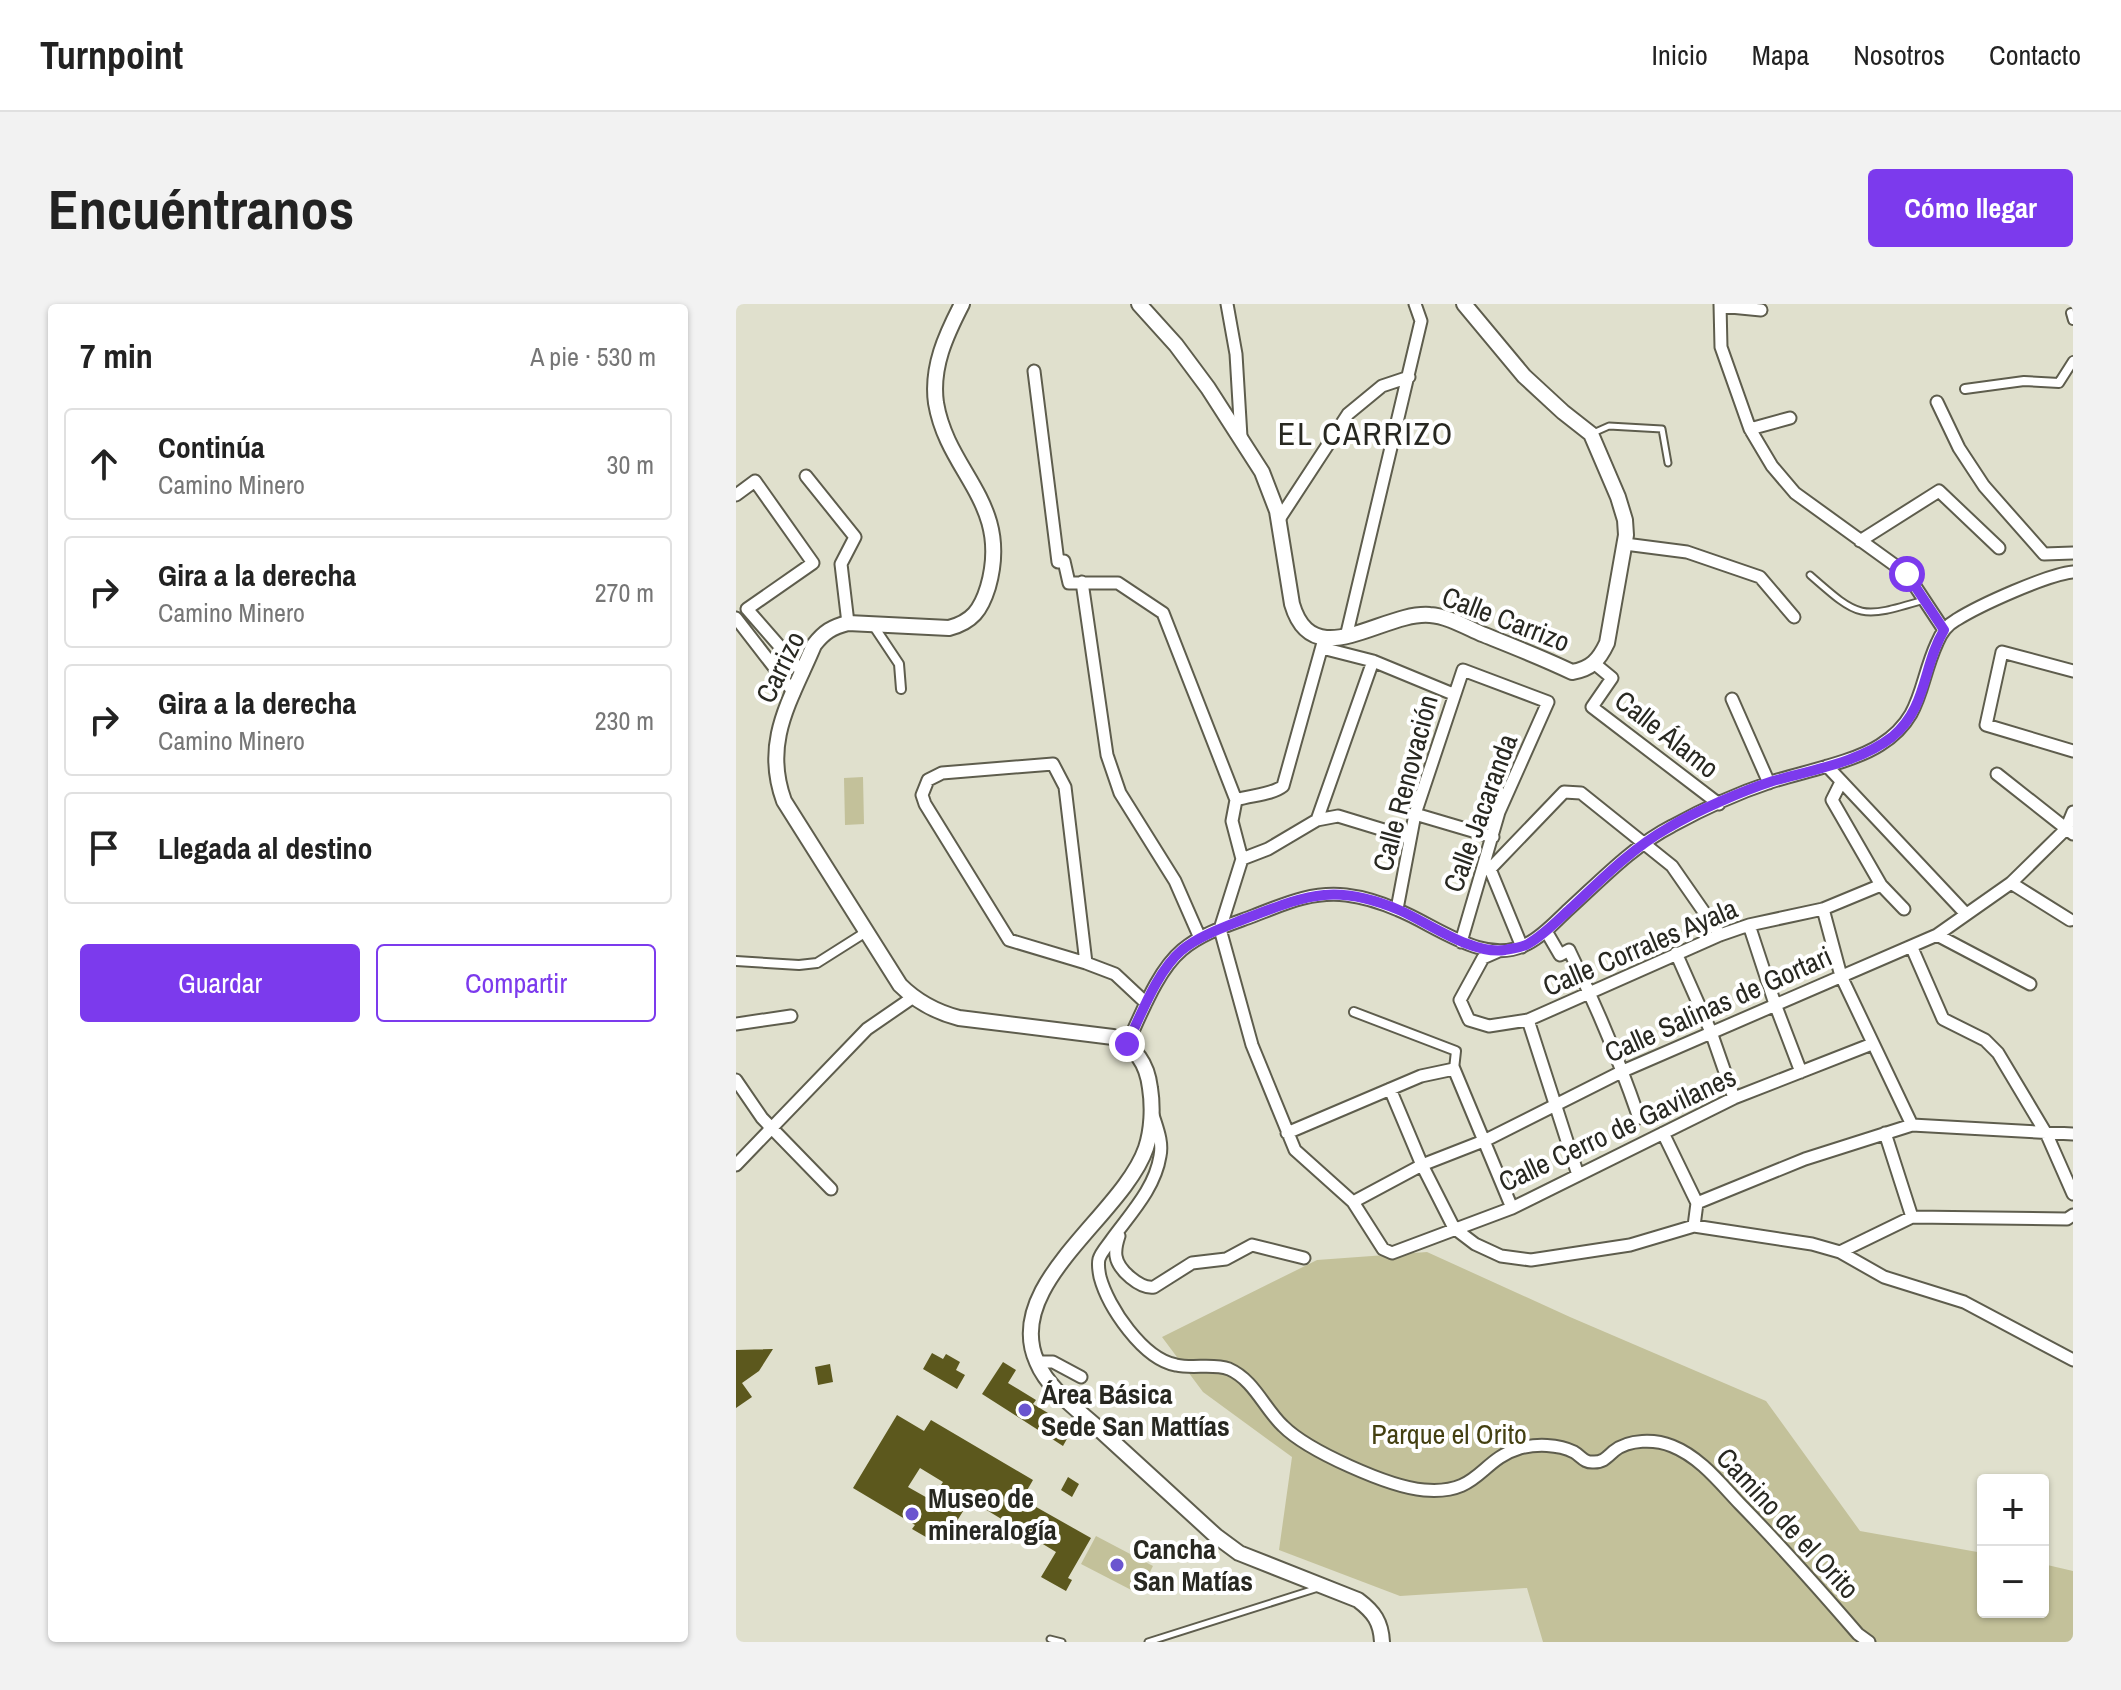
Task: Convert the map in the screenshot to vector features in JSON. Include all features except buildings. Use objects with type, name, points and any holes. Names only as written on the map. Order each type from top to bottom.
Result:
[{"type":"street","name":"Carrizo","points":[[962,304],[937,363],[936,403],[949,440],[980,496],[994,539],[990,579],[982,605],[974,617],[962,625],[932,629],[848,623],[823,634],[814,645],[778,736],[775,769],[778,785],[784,801],[866,932],[900,985],[912,998],[959,1018],[1097,1034],[1127,1044]]},
{"type":"street","points":[[1139,304],[1176,345],[1262,472],[1271,491],[1296,617],[1305,629],[1323,644],[1453,694]]},
{"type":"street","points":[[1227,304],[1236,354],[1241,437]]},
{"type":"street","points":[[1346,637],[1421,321],[1415,304]]},
{"type":"street","name":"Calle Carrizo","points":[[1323,644],[1398,619],[1431,615],[1572,672],[1595,664],[1607,643],[1625,544],[1623,509],[1591,434],[1524,376],[1464,304]]},
{"type":"street","points":[[1761,310],[1720,305],[1721,347],[1750,429],[1772,466],[1795,493],[1907,574],[1944,630]]},
{"type":"street","points":[[1965,389],[2024,381],[2059,383],[2073,361]]},
{"type":"street","points":[[1034,371],[1058,562],[1064,561],[1069,583],[1118,583],[1163,613],[1236,800],[1232,821],[1242,859],[1220,929],[1252,1045],[1295,1150],[1353,1202]]},
{"type":"street","points":[[1278,521],[1348,414],[1382,386],[1409,377]]},
{"type":"street","points":[[1937,402],[1959,448],[1984,486],[2044,554],[2073,553]]},
{"type":"street","points":[[1750,429],[1790,418]]},
{"type":"street","points":[[806,476],[855,537],[841,564],[848,623]]},
{"type":"street","points":[[736,495],[755,481],[813,563],[747,609],[803,673]]},
{"type":"street","points":[[1860,541],[1939,491],[1999,548]]},
{"type":"street","points":[[1625,544],[1687,552],[1760,577],[1794,617]]},
{"type":"street","points":[[1382,1642],[1381,1624],[1358,1600],[1239,1553],[1216,1536],[1060,1393],[1036,1362],[1030,1332],[1046,1284],[1138,1164],[1146,1148],[1152,1109],[1148,1072],[1140,1055],[1127,1044],[1146,1003],[1171,962],[1200,938],[1307,896],[1346,895],[1397,909],[1461,942],[1482,949],[1499,951],[1522,947],[1546,931],[1642,844],[1670,826],[1769,783],[1878,747],[1906,724],[1916,708],[1936,644],[1944,630],[1955,620],[2056,574],[2073,572]]},
{"type":"street","points":[[1082,582],[1107,755],[1120,793],[1175,881],[1200,938]]},
{"type":"street","points":[[736,618],[794,693]]},
{"type":"street","points":[[873,625],[899,664],[901,689]]},
{"type":"street","points":[[1236,800],[1257,793],[1275,792],[1283,786],[1323,644]]},
{"type":"street","points":[[2073,671],[2002,652],[1986,725],[2073,751]]},
{"type":"street","points":[[1317,820],[1373,661]]},
{"type":"street","name":"Calle Álamo","points":[[1595,664],[1612,678],[1592,707],[1719,804]]},
{"type":"street","name":"Calle Renovación","points":[[1397,909],[1415,814],[1463,670],[1548,702]]},
{"type":"street","points":[[1732,699],[1769,783]]},
{"type":"street","name":"Calle Jacaranda","points":[[1461,942],[1509,787],[1548,702]]},
{"type":"street","points":[[1086,963],[1065,787],[1053,764],[942,773],[928,780],[922,795],[925,804],[1009,940],[1115,974],[1146,1003]]},
{"type":"street","points":[[1827,766],[1966,914]]},
{"type":"street","points":[[1997,774],[2069,831]]},
{"type":"street","points":[[1841,782],[1832,800],[1881,885],[1904,909]]},
{"type":"street","name":"Calle Jacaranda","points":[[1522,947],[1490,869],[1564,792],[1581,793],[1642,844]]},
{"type":"street","name":"Calle Salinas de Gortari","points":[[1353,1202],[1422,1165],[1486,1140],[1623,1071],[1937,935],[2011,883],[2069,831],[2073,812]]},
{"type":"street","points":[[1415,814],[1493,837]]},
{"type":"street","points":[[1242,859],[1268,849],[1317,820],[1338,816],[1410,838]]},
{"type":"street","points":[[1642,844],[1672,866],[1720,935]]},
{"type":"street","points":[[2011,883],[2070,920]]},
{"type":"street","name":"Calle Corrales Ayala","points":[[1499,951],[1483,958],[1460,1000],[1469,1020],[1489,1026],[1528,1020],[1720,935],[1749,925],[1823,909],[1881,885]]},
{"type":"street","points":[[1823,909],[1841,976],[1872,1044],[1891,1075],[1912,1125]]},
{"type":"street","points":[[1749,925],[1801,1072]]},
{"type":"street","points":[[1546,931],[1560,955],[1569,950],[1623,1071],[1639,1118]]},
{"type":"street","points":[[736,961],[799,965],[817,963],[866,932]]},
{"type":"street","points":[[1937,935],[2030,984]]},
{"type":"street","points":[[1912,948],[1943,1019],[1985,1040],[1998,1053],[2047,1135],[2073,1194]]},
{"type":"street","points":[[1676,953],[1711,1032],[1734,1098]]},
{"type":"street","points":[[736,1165],[867,1029],[912,998]]},
{"type":"street","points":[[1354,1012],[1456,1051],[1454,1069],[1512,1208]]},
{"type":"street","points":[[736,1024],[791,1016]]},
{"type":"street","points":[[1528,1020],[1578,1175]]},
{"type":"street","name":"Calle Cerro de Gavilanes","points":[[1353,1202],[1383,1249],[1392,1253],[1512,1208],[1734,1098],[1872,1044]]},
{"type":"street","points":[[1287,1133],[1421,1076],[1454,1069]]},
{"type":"street","points":[[736,1080],[762,1118],[831,1189]]},
{"type":"street","points":[[1390,1089],[1422,1165],[1454,1228],[1475,1244],[1501,1256],[1531,1260],[1630,1245],[1694,1226],[1812,1244],[1840,1252],[1884,1277],[1964,1302],[2073,1360]]},
{"type":"street","name":"Camino de el Orito","points":[[1152,1109],[1161,1153],[1152,1183],[1099,1257],[1099,1275],[1117,1313],[1140,1344],[1155,1357],[1174,1365],[1226,1368],[1243,1376],[1283,1426],[1331,1457],[1423,1490],[1448,1490],[1469,1484],[1495,1461],[1522,1448],[1556,1446],[1575,1452],[1585,1461],[1596,1463],[1606,1459],[1616,1449],[1633,1443],[1651,1441],[1669,1445],[1687,1453],[1706,1469],[1858,1634],[1869,1642]]},
{"type":"street","points":[[1697,1203],[1705,1197],[1805,1159],[1912,1125],[2047,1135],[2073,1134]]},
{"type":"street","points":[[1663,1133],[1697,1203],[1694,1226]]},
{"type":"street","points":[[1885,1133],[1912,1217]]},
{"type":"street","points":[[1840,1252],[1912,1217],[2067,1219],[2073,1215]]},
{"type":"street","points":[[1123,1224],[1116,1245],[1118,1262],[1141,1286],[1147,1288],[1154,1287],[1192,1263],[1226,1259],[1252,1245],[1304,1258]]},
{"type":"street","points":[[1036,1362],[1053,1362],[1081,1377]]},
{"type":"lane","points":[[1591,434],[1609,426],[1662,429],[1668,463]]},
{"type":"lane","points":[[1810,575],[1846,606],[1868,613],[1885,612],[1925,600]]},
{"type":"lane","points":[[1148,1642],[1323,1586]]},
{"type":"lane","points":[[1050,1639],[1062,1642]]},
{"type":"green space","points":[[863,777],[864,824],[845,825],[844,778]]},
{"type":"green space","name":"Parque el Orito","points":[[1427,1252],[1766,1401],[1860,1531],[1977,1552],[1977,1618],[2049,1618],[2049,1565],[2073,1571],[2073,1642],[1543,1642],[1527,1588],[1400,1596],[1279,1550],[1292,1457],[1203,1392],[1162,1337],[1317,1260]]},
{"type":"green space","name":"Cancha San Matías","points":[[1096,1536],[1153,1566],[1139,1594],[1081,1564]]},
{"type":"place","name":"Área Básica Sede San Mattías","points":[[1025,1410]]},
{"type":"place","name":"Museo de mineralogía","points":[[912,1514]]},
{"type":"place","name":"Cancha San Matías","points":[[1117,1565]]},
{"type":"district","name":"EL CARRIZO","points":[[1366,433]]},
{"type":"route","points":[[1127,1044],[1146,1003],[1171,962],[1182,950],[1220,929],[1307,896],[1346,895],[1397,909],[1447,932],[1461,942],[1482,949],[1499,951],[1522,947],[1546,931],[1642,844],[1670,826],[1769,783],[1878,747],[1906,724],[1916,708],[1936,644],[1944,630],[1907,574]]}]
